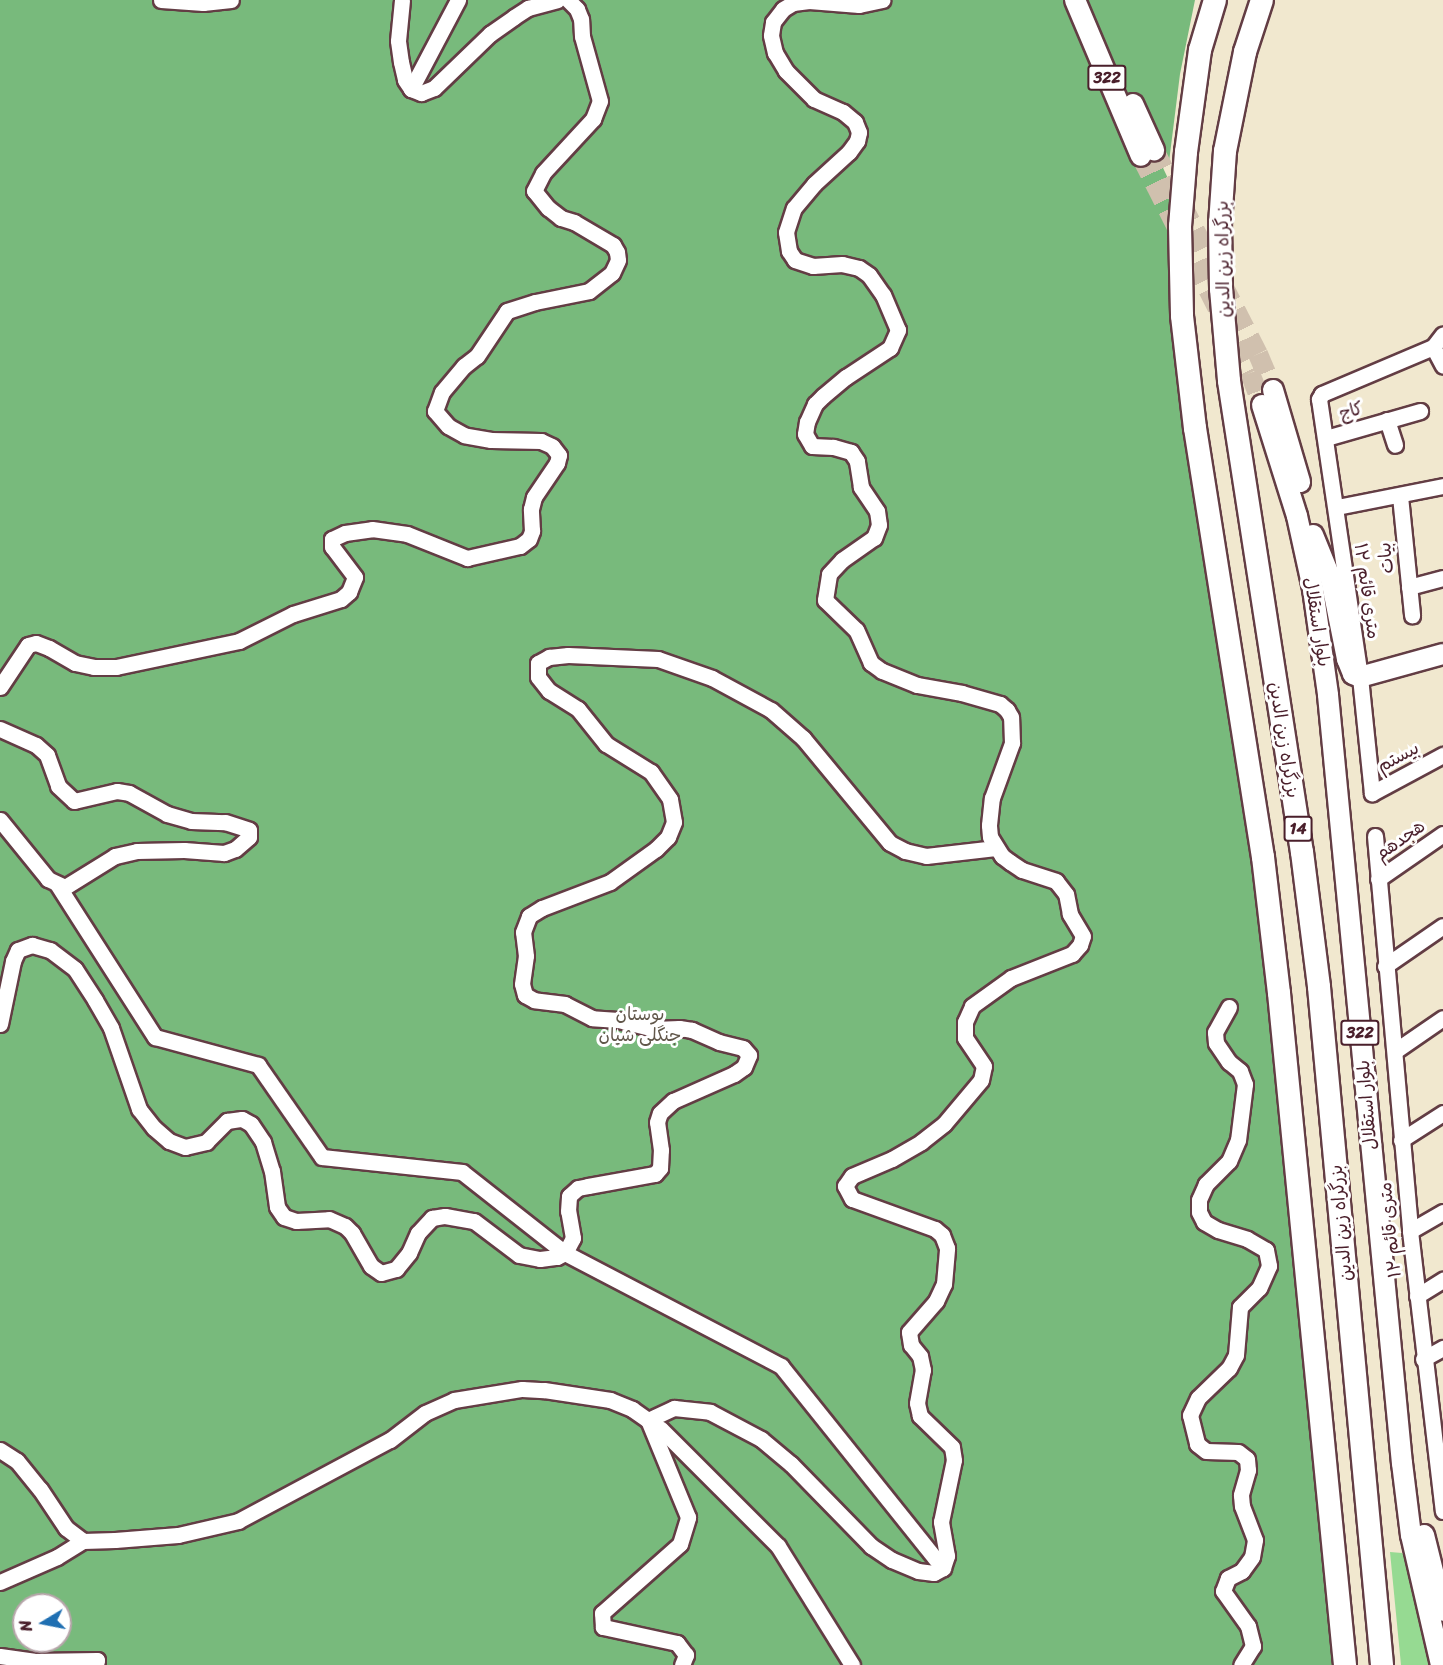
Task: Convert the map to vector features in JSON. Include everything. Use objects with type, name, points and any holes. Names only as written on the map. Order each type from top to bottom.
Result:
[{"type":"highway","name":"14","points":[[1215,0],[1206,25],[1186,152],[1180,226],[1182,316],[1196,428],[1263,857],[1345,1665]]},
{"type":"highway","name":"بزرگراه زین الدین","points":[[1262,0],[1245,52],[1225,151],[1220,224],[1221,289],[1231,392],[1302,852],[1319,987],[1382,1665]]},
{"type":"main road","name":"322","points":[[1075,0],[1148,153],[1088,0]]},
{"type":"main road","points":[[1202,0],[1206,25]]},
{"type":"main road","name":"بلوار استقلال","points":[[1442,1665],[1413,1546],[1401,1463],[1329,707],[1313,589],[1268,397],[1313,535],[1325,590],[1338,685],[1412,1460],[1424,1536],[1443,1611]]},
{"type":"main road","points":[[1313,535],[1331,579],[1349,668],[1360,677],[1443,654]]},
{"type":"street","points":[[161,0],[203,3],[231,0]]},
{"type":"street","points":[[402,0],[398,41],[405,80],[411,88],[421,93],[434,88],[490,34],[528,8],[556,0]]},
{"type":"street","points":[[411,88],[458,0]]},
{"type":"street","points":[[0,687],[28,645],[36,643],[75,663],[94,668],[116,668],[239,641],[293,614],[341,599],[349,592],[355,578],[332,547],[332,539],[345,533],[372,529],[407,534],[467,558],[520,546],[529,539],[532,531],[531,510],[534,496],[557,463],[559,455],[552,447],[541,441],[491,440],[464,435],[448,426],[435,411],[442,392],[464,366],[477,356],[507,311],[535,302],[590,291],[612,273],[618,260],[618,252],[613,245],[574,222],[561,218],[548,208],[534,190],[543,173],[593,119],[600,101],[577,9],[568,0]]},
{"type":"street","points":[[648,1420],[674,1408],[710,1412],[734,1422],[761,1439],[791,1464],[871,1546],[892,1560],[918,1570],[934,1573],[943,1568],[947,1556],[941,1522],[954,1460],[952,1447],[920,1416],[917,1402],[923,1370],[920,1356],[911,1345],[909,1332],[936,1301],[944,1284],[947,1248],[942,1235],[934,1229],[852,1199],[845,1186],[852,1176],[892,1160],[921,1142],[944,1124],[981,1080],[984,1066],[965,1038],[965,1022],[972,1006],[998,985],[1024,972],[1072,954],[1080,945],[1083,936],[1081,929],[1070,914],[1065,894],[1056,881],[1022,870],[1010,862],[996,848],[990,837],[992,798],[1012,742],[1011,723],[1007,710],[1000,704],[962,693],[917,685],[882,671],[872,663],[856,630],[825,600],[829,574],[842,560],[874,538],[879,525],[877,511],[861,487],[856,461],[851,452],[833,447],[812,447],[805,434],[807,422],[815,404],[823,396],[846,376],[890,348],[897,330],[883,295],[869,275],[859,268],[842,264],[813,266],[795,260],[789,251],[786,231],[794,208],[814,184],[849,152],[857,141],[859,132],[855,122],[843,112],[814,99],[786,71],[774,53],[771,35],[773,22],[783,9],[793,3],[809,1],[859,5],[882,0]]},
{"type":"street","points":[[1443,334],[1433,347],[1443,366]]},
{"type":"street","name":"۱۲ متری قائم","points":[[1372,793],[1360,677],[1319,396],[1433,347]]},
{"type":"street","name":"کاج","points":[[1326,438],[1420,411]]},
{"type":"street","name":"کاج","points":[[1387,420],[1395,446]]},
{"type":"street","points":[[1342,506],[1443,486]]},
{"type":"street","name":"بیات","points":[[1400,496],[1412,615]]},
{"type":"street","points":[[1409,587],[1443,578]]},
{"type":"street","points":[[0,1024],[13,961],[18,950],[32,945],[50,950],[75,969],[95,1000],[111,1028],[140,1109],[154,1128],[169,1141],[185,1147],[206,1142],[227,1121],[242,1119],[251,1124],[263,1142],[272,1171],[277,1207],[284,1216],[297,1221],[329,1219],[345,1226],[352,1233],[371,1266],[381,1273],[396,1269],[409,1253],[418,1233],[432,1218],[445,1216],[474,1221],[519,1255],[540,1259],[565,1252],[573,1238],[568,1211],[569,1196],[578,1188],[655,1173],[660,1168],[662,1150],[657,1122],[660,1113],[673,1101],[734,1074],[744,1067],[749,1055],[743,1048],[719,1042],[692,1030],[654,1029],[618,1020],[592,1018],[565,1004],[534,1000],[525,996],[522,984],[526,956],[523,932],[529,916],[542,908],[610,882],[656,849],[668,837],[674,822],[670,799],[651,772],[606,744],[578,709],[549,691],[538,677],[538,663],[549,657],[568,655],[658,659],[712,678],[771,710],[803,738],[890,843],[905,851],[926,856],[996,848]]},
{"type":"street","points":[[0,729],[36,745],[46,755],[63,794],[74,801],[117,791],[129,793],[167,814],[191,821],[225,822],[249,830],[249,837],[236,849],[224,853],[184,850],[137,851],[115,856],[76,882],[65,886],[48,879],[0,820]]},
{"type":"street","name":"بیستم","points":[[1372,793],[1443,755]]},
{"type":"street","name":"هجدهم","points":[[1378,879],[1443,834]]},
{"type":"street","name":"۱۲ متری قائم","points":[[1375,836],[1410,1231],[1423,1359],[1443,1511]]},
{"type":"street","points":[[57,884],[155,1037],[258,1065],[322,1157],[462,1172],[565,1252],[781,1366],[943,1568]]},
{"type":"street","points":[[1385,966],[1443,926]]},
{"type":"street","points":[[1229,1007],[1215,1032],[1216,1043],[1229,1062],[1240,1071],[1245,1084],[1238,1140],[1229,1161],[1206,1184],[1199,1200],[1198,1212],[1204,1222],[1218,1230],[1247,1239],[1266,1250],[1269,1266],[1259,1288],[1246,1298],[1240,1307],[1236,1355],[1229,1368],[1198,1398],[1190,1414],[1197,1444],[1206,1451],[1238,1452],[1247,1459],[1242,1506],[1255,1540],[1254,1548],[1252,1557],[1242,1570],[1228,1578],[1223,1591],[1248,1626],[1253,1646],[1241,1665]]},
{"type":"street","points":[[1395,1051],[1443,1018]]},
{"type":"street","points":[[1401,1140],[1443,1113]]},
{"type":"street","points":[[1410,1231],[1443,1212]]},
{"type":"street","points":[[1417,1296],[1443,1280]]},
{"type":"street","points":[[1423,1359],[1443,1348]]},
{"type":"street","points":[[0,1582],[57,1557],[83,1541],[178,1535],[238,1521],[390,1440],[425,1413],[454,1400],[501,1391],[544,1390],[610,1400],[648,1420],[675,1442],[778,1546],[852,1665]]},
{"type":"street","points":[[648,1420],[688,1517],[680,1544],[602,1613],[603,1627],[677,1643],[686,1655],[682,1665]]},
{"type":"street","points":[[0,1450],[17,1461],[40,1489],[66,1528],[83,1541]]},
{"type":"street","points":[[0,1656],[34,1661],[98,1660],[96,1665]]},
{"type":"green space","name":"بوستان جنگلی شیان","points":[[0,0],[1195,0],[1180,74],[1169,162],[1164,149],[1155,151],[1183,210],[1184,295],[1349,1665],[0,1665]]},
{"type":"green space","points":[[1390,1552],[1402,1553],[1411,1564],[1436,1665],[1401,1665]]},
{"type":"tunnel","points":[[1154,150],[1258,354],[1273,390]]},
{"type":"tunnel","points":[[1141,156],[1250,373],[1262,405]]}]
